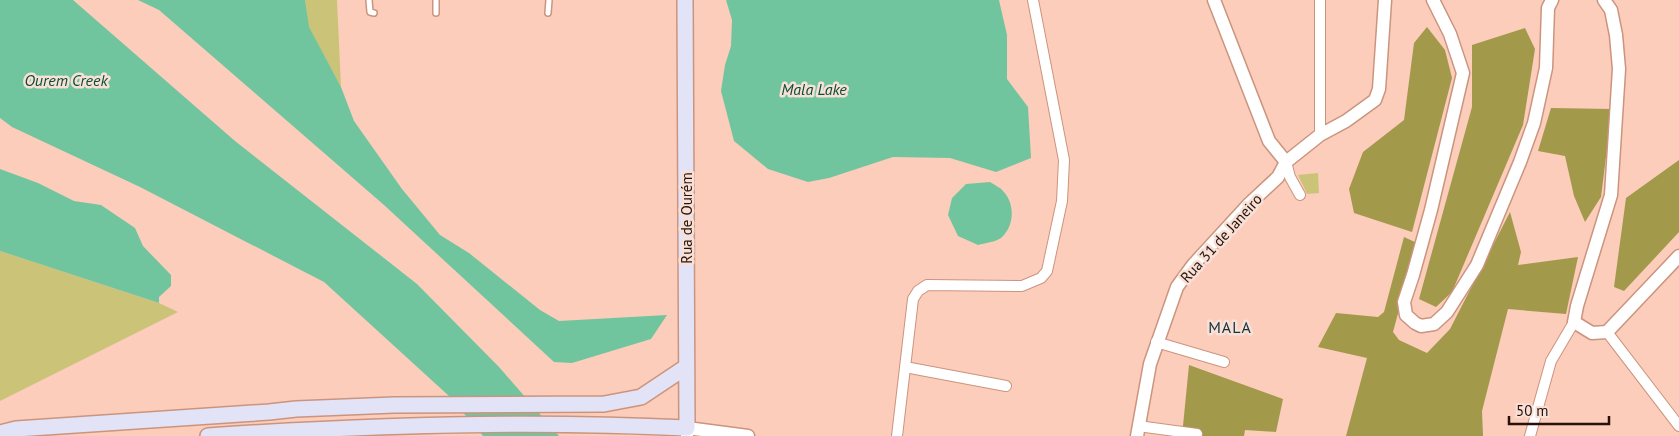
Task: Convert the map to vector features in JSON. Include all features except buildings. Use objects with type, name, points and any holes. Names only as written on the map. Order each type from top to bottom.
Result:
[{"type":"main road","name":"Rua de Ourém","points":[[685,0],[687,432]]},
{"type":"main road","points":[[0,433],[16,429],[296,409],[394,405],[604,404],[641,397],[686,367]]},
{"type":"main road","points":[[269,412],[270,432]]},
{"type":"main road","points":[[208,436],[270,432],[332,432],[396,426],[605,424],[687,432]]},
{"type":"street","points":[[897,436],[913,299],[918,291],[927,285],[1022,286],[1040,278],[1046,271],[1062,201],[1064,160],[1033,0]]},
{"type":"street","points":[[1214,0],[1269,141],[1286,162],[1290,177],[1300,194]]},
{"type":"street","points":[[1320,0],[1320,135]]},
{"type":"street","name":"Rua 31 de Janeiro","points":[[1138,431],[1150,364],[1156,342],[1177,287],[1194,265],[1248,205],[1278,177],[1286,162],[1320,135],[1346,121],[1374,100],[1379,90],[1385,0]]},
{"type":"street","points":[[1433,0],[1450,34],[1463,73],[1431,210],[1404,302],[1406,315],[1421,326],[1434,324],[1448,312],[1477,265],[1520,162],[1534,123],[1546,68],[1548,8],[1552,0]]},
{"type":"street","points":[[1530,436],[1551,361],[1574,322],[1610,195],[1619,69],[1616,35],[1611,10],[1604,0]]},
{"type":"street","points":[[1574,322],[1592,334],[1607,332],[1679,256]]},
{"type":"street","points":[[1607,332],[1679,426]]},
{"type":"street","points":[[1156,342],[1224,362]]},
{"type":"street","points":[[905,367],[1006,386]]},
{"type":"street","points":[[1138,431],[1197,434]]},
{"type":"street","points":[[687,432],[748,436]]},
{"type":"lane","points":[[369,0],[370,12],[374,13]]},
{"type":"lane","points":[[436,0],[436,13]]},
{"type":"lane","points":[[548,13],[549,0]]},
{"type":"shaded area","points":[[305,0],[337,0],[341,87],[308,27]]},
{"type":"shaded area","points":[[1427,27],[1445,50],[1452,78],[1412,232],[1354,213],[1349,189],[1363,152],[1404,120],[1414,43]]},
{"type":"shaded area","points":[[1525,28],[1535,49],[1523,125],[1452,292],[1436,307],[1419,299],[1472,107],[1472,45]]},
{"type":"shaded area","points":[[1551,108],[1612,109],[1601,197],[1585,222],[1574,196],[1565,156],[1538,151]]},
{"type":"shaded area","points":[[1679,160],[1679,232],[1624,291],[1614,287],[1626,198]]},
{"type":"shaded area","points":[[1318,173],[1319,193],[1307,194],[1298,175]]},
{"type":"shaded area","points":[[1510,212],[1521,252],[1518,265],[1578,257],[1566,314],[1508,309],[1482,411],[1483,436],[1346,436],[1367,358],[1318,347],[1336,313],[1378,317],[1384,312],[1404,237],[1417,243],[1393,332],[1399,340],[1427,353],[1450,329]]},
{"type":"shaded area","points":[[0,251],[159,303],[178,312],[0,401]]},
{"type":"shaded area","points":[[1189,365],[1283,399],[1276,432],[1245,430],[1244,436],[1182,436]]},
{"type":"water","name":"Ourem Creek","points":[[0,0],[73,0],[235,141],[417,284],[499,367],[559,436],[483,436],[449,396],[324,282],[140,187],[12,127],[0,118]]},
{"type":"water","points":[[138,0],[305,0],[309,27],[341,87],[354,121],[402,189],[440,235],[469,253],[540,310],[559,321],[667,315],[651,339],[572,363],[554,362],[384,205],[159,10]]},
{"type":"water","name":"Mala Lake","points":[[726,0],[999,0],[1007,35],[1007,79],[1028,107],[1031,158],[996,172],[950,158],[893,157],[829,178],[808,182],[768,169],[734,141],[721,91],[725,65],[731,46],[732,20]]},
{"type":"water","points":[[0,169],[38,183],[74,201],[101,205],[135,228],[143,246],[171,275],[171,286],[159,297],[159,303],[0,251]]},
{"type":"water","points":[[990,182],[1000,188],[1007,196],[1011,208],[1011,221],[1006,233],[1001,238],[978,245],[958,236],[948,215],[952,198],[966,184]]},
{"type":"district","name":"MALA","points":[[1230,327]]}]
